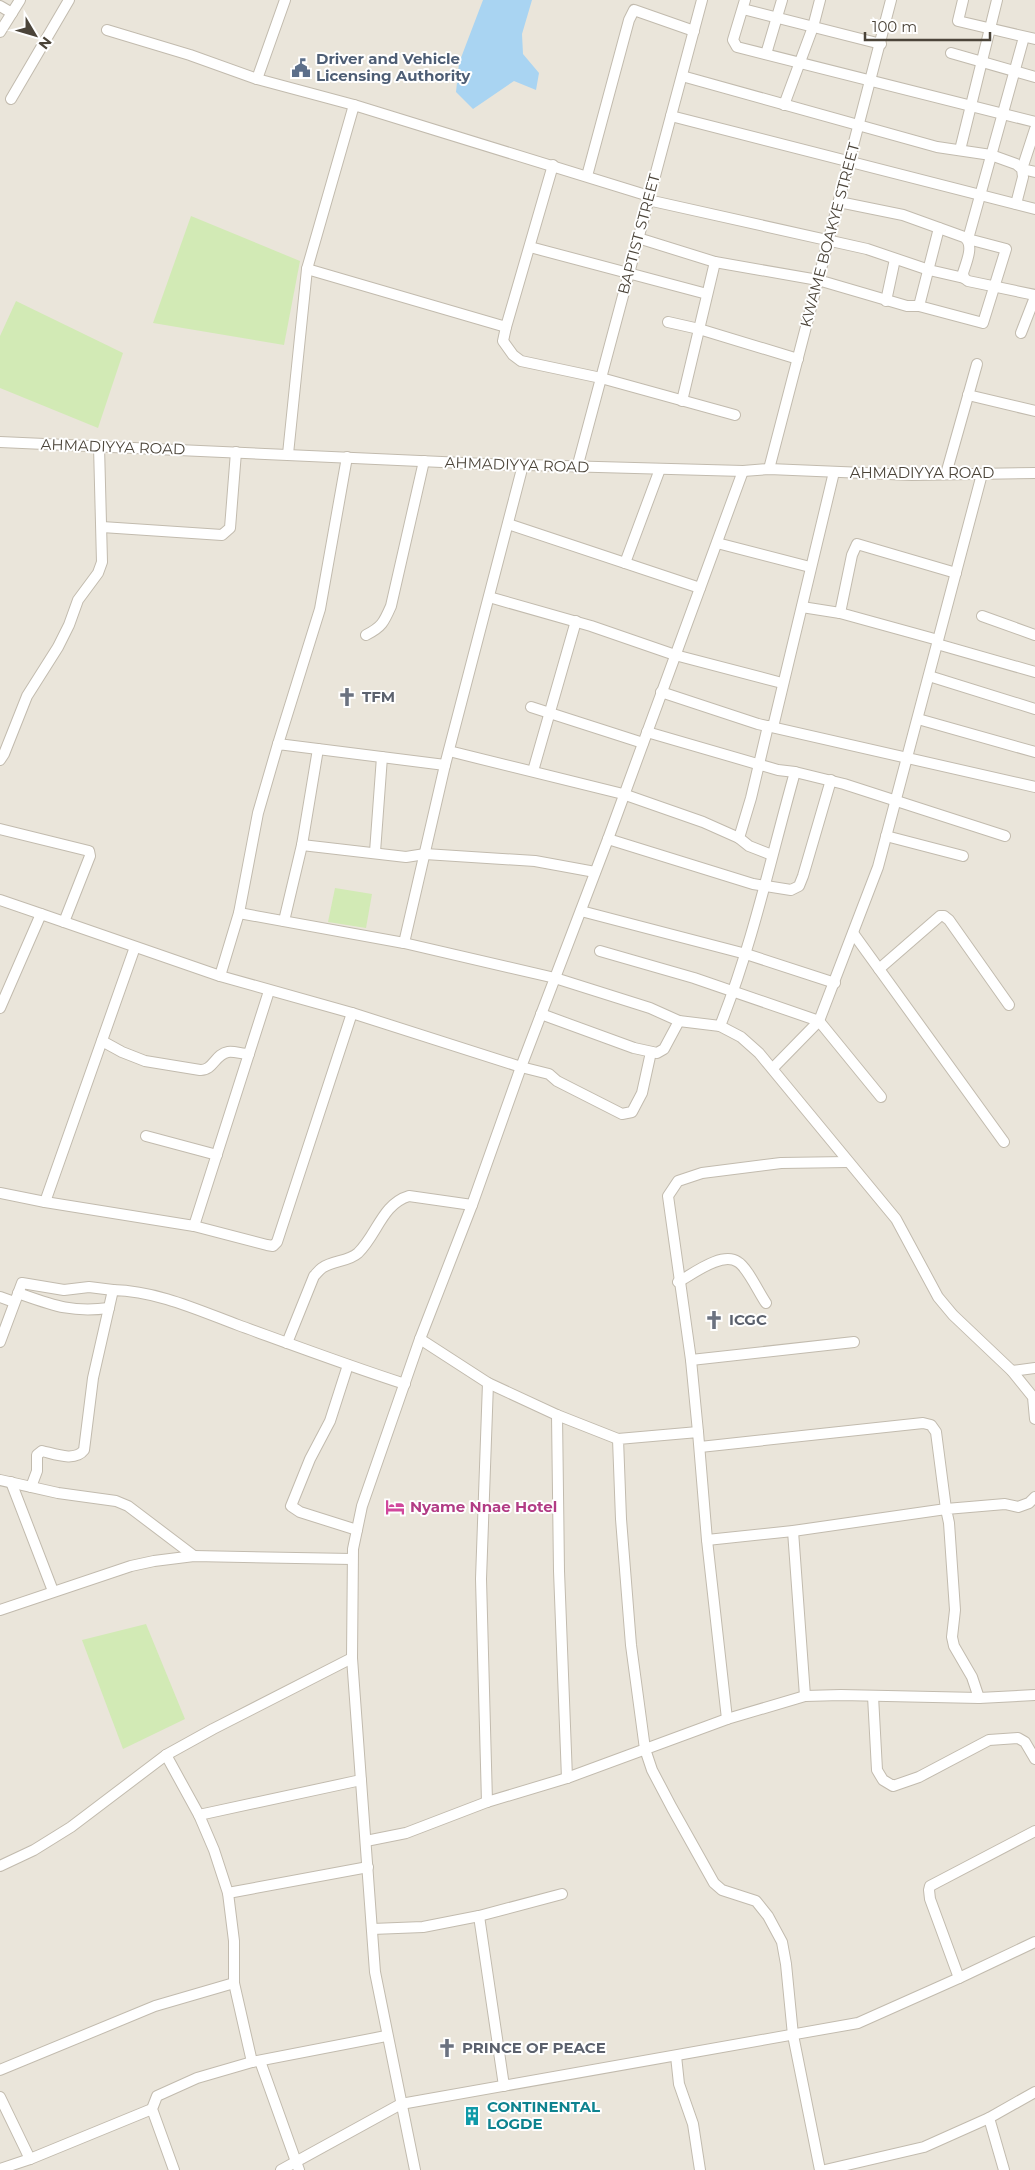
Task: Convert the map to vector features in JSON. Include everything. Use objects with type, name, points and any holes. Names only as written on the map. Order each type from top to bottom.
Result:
[{"type":"street","points":[[0,32],[20,0]]},
{"type":"street","points":[[11,98],[69,0]]},
{"type":"street","points":[[257,79],[285,0]]},
{"type":"street","name":"BAPTIST STREET","points":[[577,468],[702,0]]},
{"type":"street","points":[[766,54],[782,0]]},
{"type":"street","points":[[784,105],[813,27],[820,0]]},
{"type":"street","name":"KWAME BOAKYE STREET","points":[[769,469],[891,0]]},
{"type":"street","points":[[963,0],[958,21],[1035,39]]},
{"type":"street","points":[[960,150],[997,0]]},
{"type":"street","points":[[881,44],[777,18],[744,4],[733,40],[737,47],[1035,122]]},
{"type":"street","points":[[0,6],[12,13]]},
{"type":"street","points":[[586,176],[629,20],[634,10],[694,30]]},
{"type":"street","points":[[107,30],[190,55],[257,79],[354,105],[554,165],[648,198],[867,250],[929,270],[964,278],[968,281],[1035,296],[1021,332]]},
{"type":"street","points":[[964,278],[963,273],[970,244],[968,239],[1024,37]]},
{"type":"street","points":[[951,54],[1035,77]]},
{"type":"street","points":[[682,76],[937,146],[991,155],[1016,164],[1022,169],[1035,172]]},
{"type":"street","points":[[288,454],[308,269],[354,105]]},
{"type":"street","points":[[671,116],[1035,209]]},
{"type":"street","points":[[1016,204],[1023,177],[1022,169],[1035,129]]},
{"type":"street","points":[[554,165],[506,327],[503,341],[513,355],[521,361],[601,378],[735,415]]},
{"type":"street","points":[[638,238],[715,262],[818,280],[886,301],[907,306],[920,306],[983,323],[1006,249],[968,239],[904,215],[838,202]]},
{"type":"street","points":[[920,306],[939,228]]},
{"type":"street","points":[[530,247],[707,294]]},
{"type":"street","points":[[886,301],[895,259]]},
{"type":"street","points":[[682,401],[715,262]]},
{"type":"street","points":[[308,269],[506,327]]},
{"type":"street","points":[[668,322],[699,329],[798,359]]},
{"type":"street","points":[[946,474],[977,364]]},
{"type":"street","points":[[968,395],[1035,411]]},
{"type":"street","name":"AHMADIYYA ROAD","points":[[0,442],[577,468],[743,471],[769,469],[946,474],[1035,473]]},
{"type":"street","points":[[0,760],[27,696],[58,647],[69,625],[78,600],[98,573],[102,562],[99,446]]},
{"type":"street","points":[[102,527],[222,535],[226,533],[230,528],[236,452]]},
{"type":"street","points":[[220,976],[239,913],[258,813],[320,609],[347,457]]},
{"type":"street","points":[[366,635],[378,629],[392,606],[424,461]]},
{"type":"street","points":[[404,942],[445,765],[523,465]]},
{"type":"street","points":[[625,563],[660,470]]},
{"type":"street","points":[[415,2170],[386,2036],[375,1972],[352,1658],[352,1559],[357,1530],[362,1506],[375,1466],[420,1339],[472,1205],[521,1067],[608,839],[743,471]]},
{"type":"street","points":[[739,838],[802,607],[834,472]]},
{"type":"street","points":[[773,1068],[819,1021],[878,867],[982,474]]},
{"type":"street","points":[[508,524],[700,588]]},
{"type":"street","points":[[717,543],[810,567]]},
{"type":"street","points":[[840,613],[852,555],[857,544],[956,573]]},
{"type":"street","points":[[489,597],[576,621],[675,655],[782,683]]},
{"type":"street","points":[[802,607],[840,613],[1035,672]]},
{"type":"street","points":[[982,616],[1035,636]]},
{"type":"street","points":[[533,771],[576,621]]},
{"type":"street","points":[[929,676],[1035,709]]},
{"type":"street","points":[[661,692],[740,719],[1035,787]]},
{"type":"street","points":[[531,707],[642,743]]},
{"type":"street","points":[[918,719],[1035,752]]},
{"type":"street","points":[[646,732],[778,770],[831,780],[896,799],[1005,836]]},
{"type":"street","points":[[278,744],[445,765]]},
{"type":"street","points":[[284,921],[302,845],[318,749]]},
{"type":"street","points":[[449,751],[623,794],[710,824],[739,838],[749,846],[772,855]]},
{"type":"street","points":[[375,852],[382,757]]},
{"type":"street","points":[[720,1026],[746,954],[795,772]]},
{"type":"street","points":[[608,839],[765,888],[791,890],[799,886],[831,780]]},
{"type":"street","points":[[0,829],[89,851],[90,856],[64,922]]},
{"type":"street","points":[[886,836],[962,856]]},
{"type":"street","points":[[302,845],[406,857],[425,854],[535,861],[595,872]]},
{"type":"street","points":[[0,900],[220,976],[352,1013],[521,1067],[549,1074],[557,1081],[622,1114],[632,1112],[642,1093],[651,1052]]},
{"type":"street","points":[[581,910],[746,954],[835,983]]},
{"type":"street","points":[[239,913],[404,942],[555,978],[650,1008],[679,1021],[720,1026],[741,1037],[773,1068],[896,1219],[938,1297],[1012,1371],[1034,1397],[1035,1419]]},
{"type":"street","points":[[0,1008],[41,914]]},
{"type":"street","points":[[879,969],[940,916],[944,916],[950,920],[1010,1005]]},
{"type":"street","points":[[853,933],[1004,1142]]},
{"type":"street","points":[[45,1202],[135,947]]},
{"type":"street","points":[[600,951],[819,1021],[881,1097]]},
{"type":"street","points":[[194,1226],[269,991]]},
{"type":"street","points":[[0,1193],[194,1226],[273,1246],[276,1242],[352,1013]]},
{"type":"street","points":[[541,1014],[634,1048],[657,1053],[664,1049],[679,1021]]},
{"type":"street","points":[[102,1041],[145,1062],[200,1070],[209,1068],[217,1058],[229,1052],[249,1054]]},
{"type":"street","points":[[146,1136],[217,1155]]},
{"type":"street","points":[[726,1719],[707,1540],[691,1360],[678,1282],[668,1196],[678,1181],[702,1173],[781,1163],[848,1162]]},
{"type":"street","points":[[287,1343],[314,1276],[322,1267],[350,1258],[358,1253],[391,1206],[400,1199],[409,1196],[472,1205]]},
{"type":"street","points":[[678,1282],[714,1261],[730,1258],[739,1262],[766,1303]]},
{"type":"street","points":[[0,1342],[22,1283],[64,1290],[89,1287],[136,1291],[168,1299],[405,1384]]},
{"type":"street","points":[[31,1487],[35,1478],[40,1452],[73,1457],[78,1456],[84,1450],[93,1378],[113,1290]]},
{"type":"street","points":[[0,1297],[16,1297],[60,1308],[90,1311],[109,1308]]},
{"type":"street","points":[[420,1339],[488,1382],[557,1415],[618,1440],[698,1432]]},
{"type":"street","points":[[691,1360],[854,1342]]},
{"type":"street","points":[[348,1365],[330,1421],[310,1459],[291,1502],[293,1509],[300,1512],[357,1530]]},
{"type":"street","points":[[1012,1371],[1035,1368]]},
{"type":"street","points":[[487,1802],[481,1579],[488,1382]]},
{"type":"street","points":[[557,1415],[559,1571],[567,1778]]},
{"type":"street","points":[[700,1447],[923,1423],[931,1425],[936,1432],[949,1522],[956,1610],[952,1637],[954,1646],[972,1677],[979,1698]]},
{"type":"street","points":[[618,1440],[621,1519],[631,1645],[645,1748],[652,1770],[714,1883],[722,1890],[756,1901],[768,1916],[782,1942],[793,2035],[820,2170]]},
{"type":"street","points":[[0,1480],[122,1503],[194,1556]]},
{"type":"street","points":[[11,1482],[53,1591]]},
{"type":"street","points":[[707,1540],[793,1531],[946,1510],[1005,1504],[1018,1507],[1029,1503],[1035,1496]]},
{"type":"street","points":[[793,1531],[805,1696]]},
{"type":"street","points":[[0,1610],[131,1566],[194,1556],[352,1559]]},
{"type":"street","points":[[0,1866],[34,1850],[71,1827],[166,1755],[352,1658]]},
{"type":"street","points":[[366,1841],[406,1833],[487,1802],[567,1778],[726,1719],[805,1696],[979,1698],[1035,1694]]},
{"type":"street","points":[[873,1696],[877,1770],[883,1780],[893,1786],[927,1773],[988,1740],[1018,1738],[1025,1742],[1035,1759]]},
{"type":"street","points":[[166,1755],[199,1815],[214,1850],[228,1893],[234,1941],[234,1982],[256,2062],[298,2166]]},
{"type":"street","points":[[199,1815],[361,1780]]},
{"type":"street","points":[[959,1978],[930,1899],[930,1886],[1035,1831]]},
{"type":"street","points":[[228,1893],[368,1867]]},
{"type":"street","points":[[372,1929],[422,1927],[479,1916],[562,1894]]},
{"type":"street","points":[[479,1916],[504,2086]]},
{"type":"street","points":[[281,2170],[298,2166],[401,2104],[858,2023],[1035,1942]]},
{"type":"street","points":[[0,2070],[155,2006],[234,1982]]},
{"type":"street","points":[[174,2170],[152,2109],[157,2096],[168,2089],[197,2078],[256,2062],[386,2036]]},
{"type":"street","points":[[676,2056],[679,2084],[693,2124],[700,2170]]},
{"type":"street","points":[[825,2170],[924,2147],[989,2118],[1035,2092]]},
{"type":"street","points":[[0,2097],[30,2159]]},
{"type":"street","points":[[2,2169],[152,2109]]},
{"type":"street","points":[[989,2118],[1004,2170]]},
{"type":"shaded area","points":[[0,0],[1035,0],[1035,2170],[0,2170]]},
{"type":"green space","points":[[191,216],[300,261],[284,345],[153,323]]},
{"type":"green space","points":[[16,301],[123,353],[98,428],[0,388],[0,336]]},
{"type":"green space","points":[[335,888],[372,894],[366,928],[328,922]]},
{"type":"green space","points":[[146,1624],[185,1719],[123,1749],[82,1640]]},
{"type":"water","points":[[483,0],[532,0],[522,34],[523,54],[539,73],[536,90],[514,81],[473,109],[456,92],[459,63]]},
{"type":"place","name":"Driver and Vehicle Licensing Authority","points":[[301,68]]},
{"type":"place","name":"TFM","points":[[347,697]]},
{"type":"place","name":"ICGC","points":[[714,1320]]},
{"type":"place","name":"Nyame Nnae Hotel","points":[[395,1507]]},
{"type":"place","name":"PRINCE OF PEACE","points":[[447,2048]]},
{"type":"place","name":"CONTINENTAL LOGDE","points":[[472,2116]]}]
